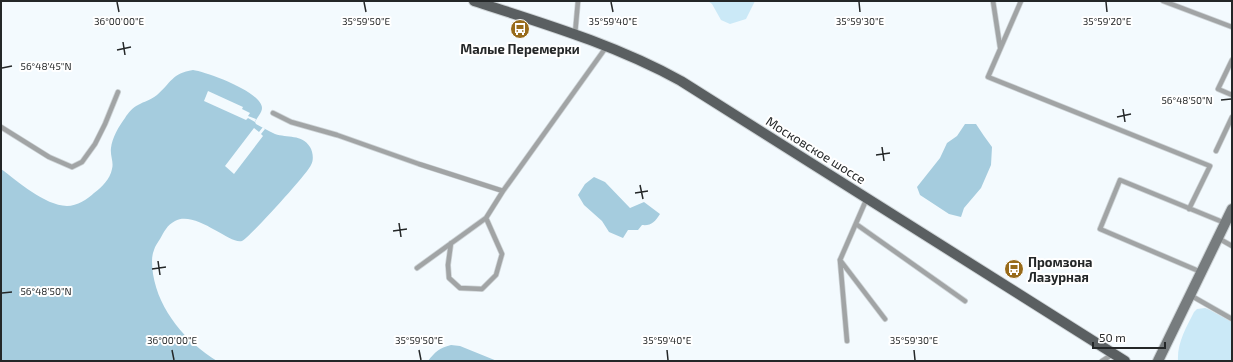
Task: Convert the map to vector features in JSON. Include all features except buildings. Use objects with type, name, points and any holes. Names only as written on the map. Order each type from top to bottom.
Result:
[{"type":"main road","name":"Московское шоссе","points":[[474,1],[607,46],[641,60],[681,80],[1125,361]]},
{"type":"street","points":[[1158,361],[1232,209]]},
{"type":"lane","points":[[575,34],[578,1]]},
{"type":"lane","points":[[993,1],[1001,48]]},
{"type":"lane","points":[[1021,1],[988,77],[1210,166],[1189,209]]},
{"type":"lane","points":[[1163,1],[1232,27]]},
{"type":"lane","points":[[417,268],[486,218],[503,191],[607,46]]},
{"type":"lane","points":[[1232,60],[1218,89],[1232,95]]},
{"type":"lane","points":[[1,127],[49,157],[72,167],[82,162],[96,144],[118,92]]},
{"type":"lane","points":[[273,112],[291,122],[337,135],[419,164],[503,191]]},
{"type":"lane","points":[[1216,151],[1232,117]]},
{"type":"lane","points":[[1201,272],[1100,229],[1120,180],[1225,223]]},
{"type":"lane","points":[[847,341],[840,260],[867,198]]},
{"type":"lane","points":[[451,243],[448,265],[449,278],[460,288],[482,289],[496,275],[502,254],[486,218]]},
{"type":"lane","points":[[856,224],[965,301]]},
{"type":"lane","points":[[1218,238],[1232,246]]},
{"type":"lane","points":[[840,260],[885,319]]},
{"type":"lane","points":[[1190,295],[1232,319]]},
{"type":"lane","points":[[1102,361],[1113,354]]},
{"type":"shaded area","points":[[708,1],[755,1],[746,19],[730,24],[721,20],[712,4]]},
{"type":"shaded area","points":[[193,70],[221,79],[244,89],[260,102],[262,108],[255,122],[256,124],[275,134],[303,140],[310,147],[313,156],[311,165],[290,192],[242,241],[229,238],[193,220],[183,219],[175,221],[164,231],[155,247],[152,259],[153,274],[161,301],[168,313],[185,335],[195,345],[217,361],[1,361],[1,169],[32,192],[50,202],[67,206],[82,202],[100,188],[111,173],[111,151],[113,140],[118,128],[129,112],[136,106],[152,99],[180,73]]},
{"type":"shaded area","points":[[965,124],[976,124],[992,147],[991,165],[981,188],[964,208],[961,217],[949,214],[920,195],[917,187],[940,158],[947,143],[957,136]]},
{"type":"shaded area","points":[[594,177],[605,182],[630,208],[644,202],[660,214],[650,224],[642,225],[638,230],[628,230],[623,238],[609,232],[602,221],[584,205],[578,195],[585,184]]},
{"type":"shaded area","points":[[1205,308],[1232,322],[1232,361],[1178,361],[1179,348],[1185,330],[1194,312],[1197,309]]},
{"type":"shaded area","points":[[451,345],[460,346],[497,361],[428,361],[438,351]]},
{"type":"pier","points":[[208,91],[243,107],[242,109],[250,113],[248,116],[256,119],[255,122],[248,118],[246,120],[204,101]]},
{"type":"pier","points":[[263,127],[265,129],[261,134],[263,136],[234,174],[225,166],[254,128],[259,132]]},
{"type":"place","name":"Малые Перемерки","points":[[520,29]]},
{"type":"place","name":"Промзона Лазурная","points":[[1014,269]]}]
